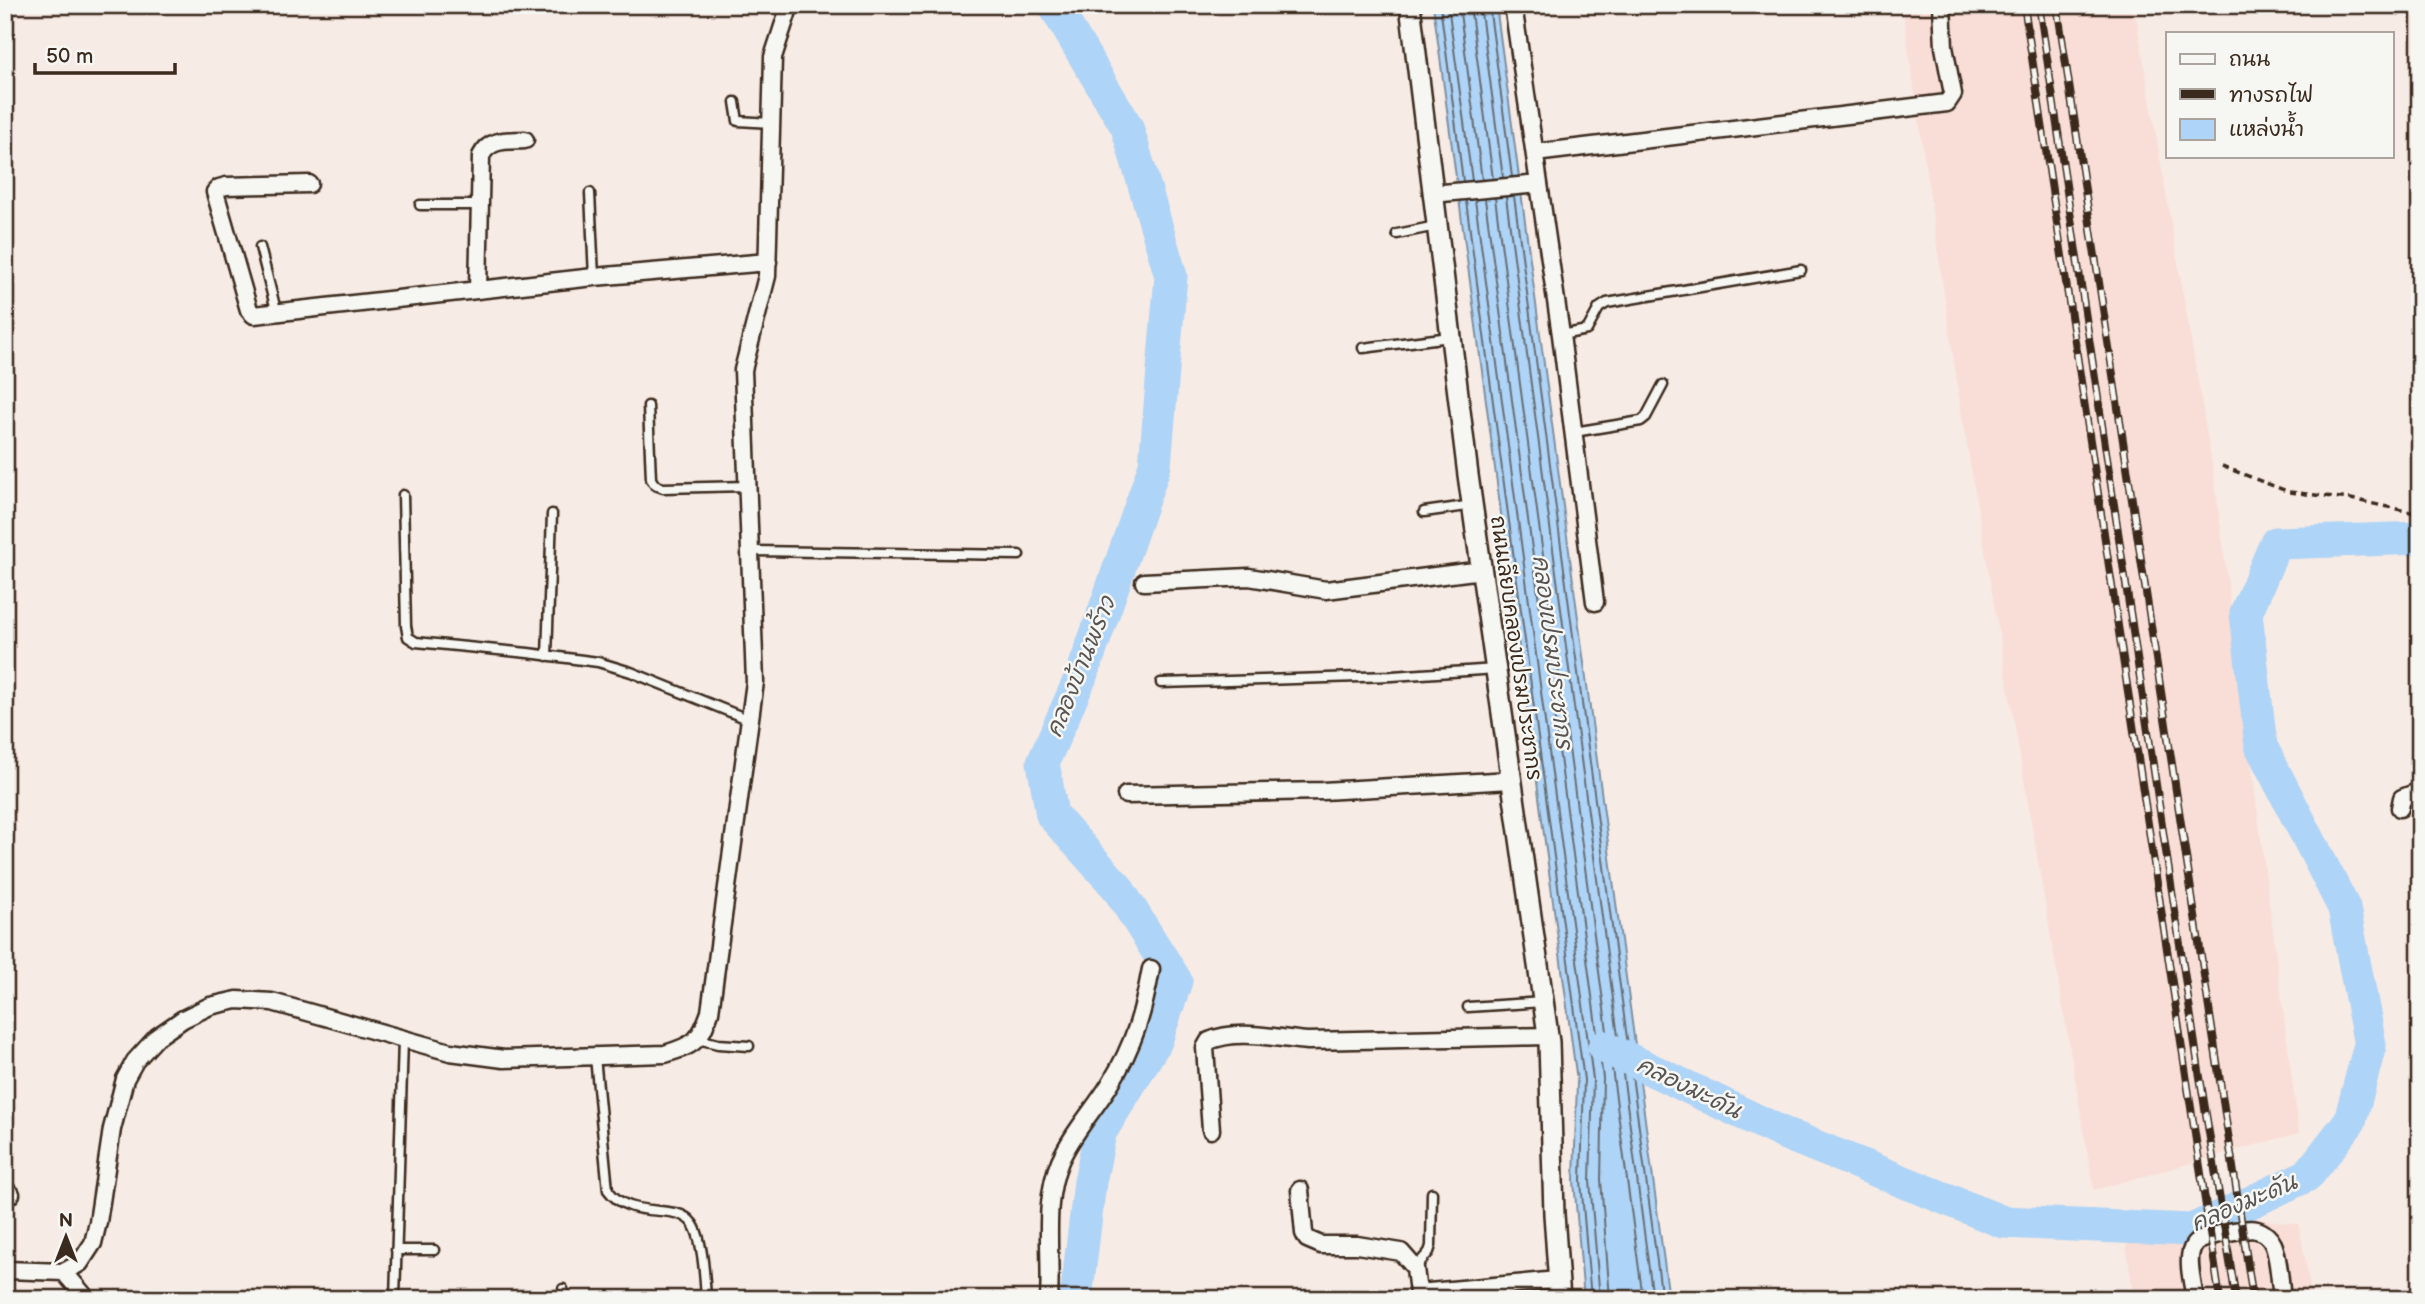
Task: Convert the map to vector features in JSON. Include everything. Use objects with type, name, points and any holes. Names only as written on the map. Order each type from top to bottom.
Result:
[{"type":"street","points":[[5,1270],[64,1272],[80,1263],[93,1243],[112,1129],[125,1079],[135,1061],[157,1037],[183,1019],[210,1006],[237,1000],[272,1002],[450,1052],[504,1059],[665,1054],[688,1047],[698,1039],[710,1012],[755,682],[743,370],[764,292],[768,262],[773,57],[789,5]]},
{"type":"street","points":[[1513,5],[1535,153],[1534,185],[1560,335],[1595,602]]},
{"type":"street","points":[[1535,153],[1947,103],[1953,94],[1944,47],[1942,5]]},
{"type":"street","name":"ถนนเลียบคลองเปรมประชากร","points":[[1413,6],[1441,193],[1436,226],[1450,337],[1548,1036],[1554,1227],[1559,1289]]},
{"type":"street","points":[[478,290],[481,156],[486,147],[495,142],[526,139]]},
{"type":"street","points":[[309,184],[226,187],[215,192],[249,310],[254,314],[277,314],[594,277],[768,262]]},
{"type":"street","points":[[1441,193],[1534,185]]},
{"type":"street","points":[[1144,582],[1249,577],[1313,589],[1333,589],[1482,570]]},
{"type":"street","points":[[1126,794],[1323,791],[1511,780]]},
{"type":"street","points":[[2400,808],[2402,798],[2420,791]]},
{"type":"street","points":[[1049,1299],[1052,1186],[1060,1161],[1076,1132],[1110,1084],[1134,1040],[1143,1012],[1151,969]]},
{"type":"street","points":[[1211,1130],[1205,1048],[1209,1041],[1218,1037],[1272,1036],[1308,1041],[1548,1036]]},
{"type":"street","points":[[1300,1190],[1304,1233],[1311,1243],[1401,1252],[1415,1268],[1418,1296],[1559,1289]]},
{"type":"street","points":[[2195,1299],[2190,1259],[2192,1247],[2198,1240],[2243,1229],[2255,1229],[2264,1233],[2274,1245],[2282,1299]]},
{"type":"street","points":[[64,1272],[87,1299]]},
{"type":"lane","points":[[736,102],[738,121],[771,123]]},
{"type":"lane","points":[[590,193],[594,277]]},
{"type":"lane","points":[[420,205],[478,205]]},
{"type":"lane","points":[[1397,234],[1436,226]]},
{"type":"lane","points":[[260,247],[277,314]]},
{"type":"lane","points":[[1560,335],[1587,330],[1599,308],[1607,303],[1801,270]]},
{"type":"lane","points":[[1363,348],[1450,337]]},
{"type":"lane","points":[[1574,432],[1641,421],[1646,417],[1663,385]]},
{"type":"lane","points":[[648,406],[651,479],[655,485],[663,488],[748,486]]},
{"type":"lane","points":[[403,495],[408,637],[425,645],[598,662],[631,672],[750,720]]},
{"type":"lane","points":[[1424,512],[1473,505]]},
{"type":"lane","points":[[547,656],[552,514]]},
{"type":"lane","points":[[751,551],[1019,555]]},
{"type":"lane","points":[[1161,683],[1392,676],[1496,669]]},
{"type":"lane","points":[[1468,1007],[1544,1002]]},
{"type":"lane","points":[[698,1039],[718,1044],[750,1046]]},
{"type":"lane","points":[[396,1299],[403,1040]]},
{"type":"lane","points":[[595,1057],[608,1190],[615,1201],[631,1208],[683,1215],[691,1221],[696,1229],[704,1269],[706,1299]]},
{"type":"lane","points":[[1415,1268],[1429,1252],[1431,1245],[1432,1193]]},
{"type":"lane","points":[[396,1250],[434,1250]]},
{"type":"path","points":[[2222,466],[2289,492],[2351,499],[2420,514]]},
{"type":"shaded area","points":[[1902,5],[2134,5],[2214,476],[2299,1133],[2094,1190],[1962,416]]},
{"type":"shaded area","points":[[2250,1218],[2299,1224],[2312,1299],[2134,1299],[2126,1244]]},
{"type":"water","name":"คลองเปรมประชากร","points":[[1433,5],[1496,5],[1669,1299],[1584,1299],[1574,1181],[1577,1081]]},
{"type":"waterway","name":"คลองบ้านพร้าว","points":[[1054,5],[1127,127],[1171,276],[1155,465],[1083,672],[1043,762],[1052,815],[1117,887],[1176,981],[1156,1041],[1100,1133],[1090,1182],[1076,1299]]},
{"type":"waterway","name":"คลองมะดัน","points":[[1604,1047],[1783,1133],[2003,1222],[2192,1230],[2308,1175],[2350,1121],[2370,1045],[2344,908],[2261,746],[2246,613],[2276,543],[2420,538]]},
{"type":"railway","points":[[2024,5],[2220,1299]]},
{"type":"railway","points":[[2039,5],[2199,1071],[2236,1299]]},
{"type":"railway","points":[[2057,5],[2253,1299]]}]
